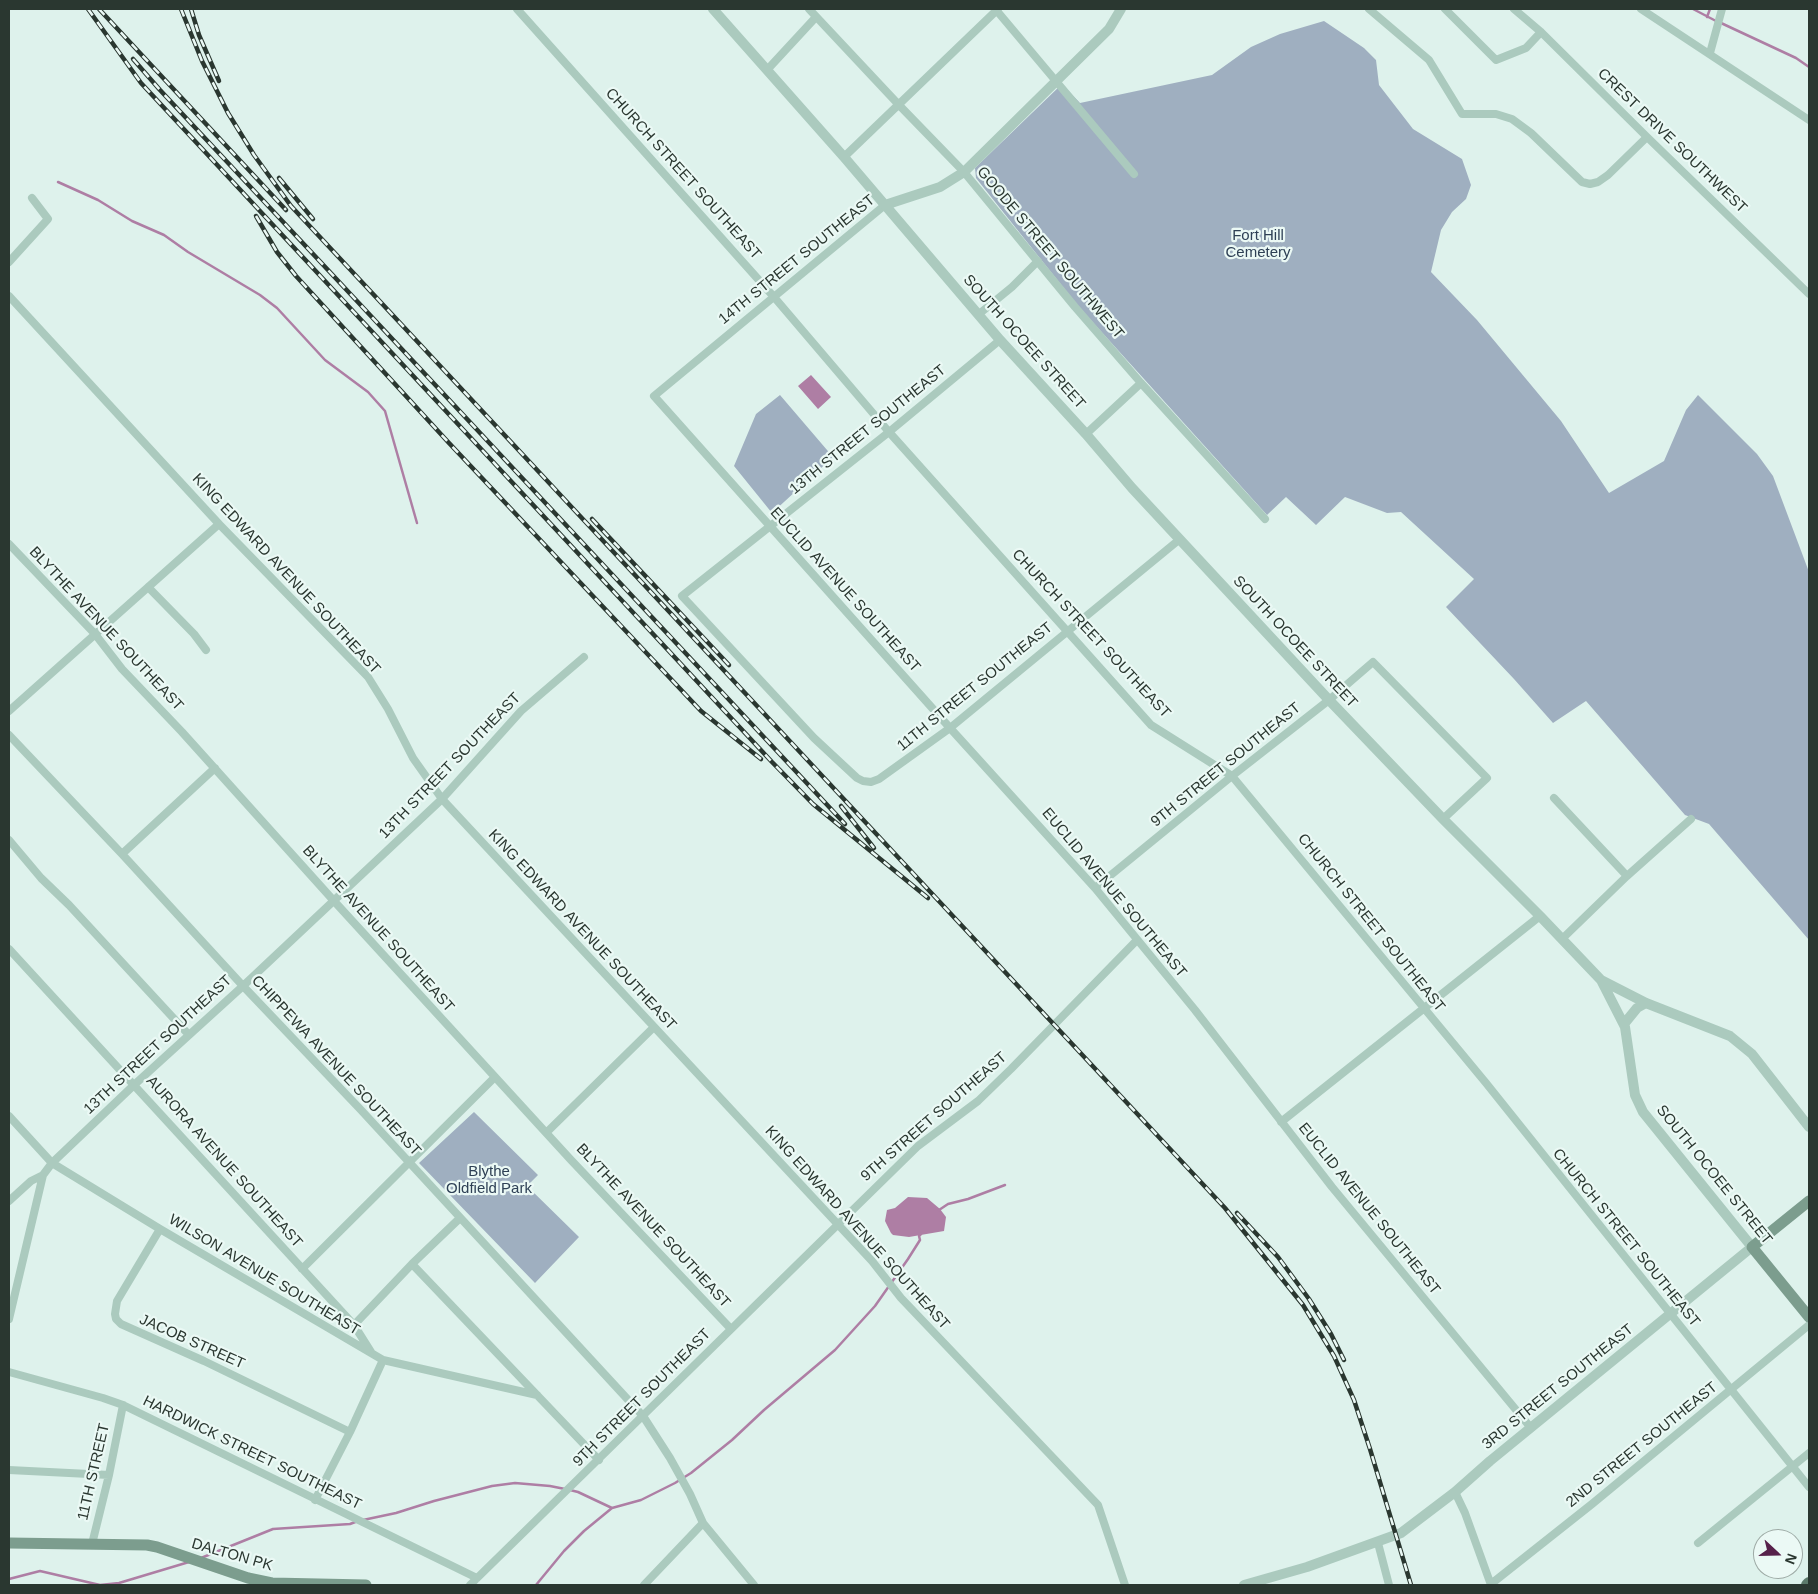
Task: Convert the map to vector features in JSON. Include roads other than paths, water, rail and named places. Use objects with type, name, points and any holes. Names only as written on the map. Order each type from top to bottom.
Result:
[{"type":"main road","points":[[1752,1247],[1809,1201]]},
{"type":"main road","name":"SOUTH OCOEE STREET","points":[[1752,1247],[1809,1317]]},
{"type":"main road","name":"DALTON PK","points":[[9,1543],[136,1544],[157,1547],[246,1582],[366,1585]]},
{"type":"street","name":"CHURCH STREET SOUTHEAST","points":[[517,9],[774,297],[889,432],[1151,725],[1232,776],[1486,1083],[1809,1487]]},
{"type":"street","name":"SOUTH OCOEE STREET","points":[[713,9],[844,157],[1000,340],[1086,434],[1132,488],[1329,700],[1601,980],[1624,1024],[1635,1095],[1643,1112],[1752,1247]]},
{"type":"street","name":"GOODE STREET SOUTHWEST","points":[[809,9],[964,172],[1075,307],[1141,383],[1265,518]]},
{"type":"street","name":"14TH STREET SOUTHEAST","points":[[654,396],[885,205],[940,187],[964,172],[1109,29],[1121,9]]},
{"type":"street","points":[[1369,9],[1429,60],[1462,114],[1496,114],[1512,119],[1531,133],[1582,182],[1590,184],[1598,182],[1608,175],[1647,137]]},
{"type":"street","points":[[1445,9],[1496,60],[1526,48],[1541,32]]},
{"type":"street","name":"CREST DRIVE SOUTHWEST","points":[[1514,9],[1541,32],[1809,294]]},
{"type":"street","points":[[1641,9],[1809,120]]},
{"type":"street","points":[[1710,53],[1722,9]]},
{"type":"street","points":[[844,157],[998,10],[1134,174]]},
{"type":"street","points":[[767,70],[816,18]]},
{"type":"street","points":[[9,262],[48,219],[32,198]]},
{"type":"street","points":[[979,314],[1012,287],[1038,261]]},
{"type":"street","name":"KING EDWARD AVENUE SOUTHEAST","points":[[9,296],[219,524],[368,677],[388,709],[413,758],[442,799],[872,1261],[901,1298],[1098,1505],[1125,1585]]},
{"type":"street","name":"13TH STREET SOUTHEAST","points":[[879,779],[863,782],[835,759],[682,596],[889,432],[1000,340]]},
{"type":"street","points":[[1086,434],[1141,383]]},
{"type":"street","name":"EUCLID AVENUE SOUTHEAST","points":[[654,396],[1095,888],[1194,1010],[1332,1187],[1531,1428]]},
{"type":"street","points":[[9,711],[219,524]]},
{"type":"street","name":"11TH STREET SOUTHEAST","points":[[879,779],[950,728],[1180,539]]},
{"type":"street","name":"BLYTHE AVENUE SOUTHEAST","points":[[9,544],[94,634],[122,669],[215,768],[495,1077],[731,1329]]},
{"type":"street","points":[[148,587],[194,634],[206,650]]},
{"type":"street","name":"13TH STREET SOUTHEAST","points":[[9,1201],[31,1181],[43,1175],[52,1163],[134,1084],[243,986],[442,799],[521,711],[584,657]]},
{"type":"street","name":"9TH STREET SOUTHEAST","points":[[1095,888],[1232,776],[1329,700],[1373,662],[1487,778],[1443,819]]},
{"type":"street","name":"CHIPPEWA AVENUE SOUTHEAST","points":[[9,735],[122,854],[643,1416],[670,1458],[690,1494],[703,1523],[754,1585]]},
{"type":"street","points":[[122,854],[215,768]]},
{"type":"street","points":[[1554,798],[1627,876]]},
{"type":"street","points":[[1562,939],[1627,876],[1691,819]]},
{"type":"street","points":[[9,840],[41,878],[69,905],[189,1035]]},
{"type":"street","points":[[1281,1122],[1540,916]]},
{"type":"street","name":"9TH STREET SOUTHEAST","points":[[470,1585],[918,1146],[985,1094],[1137,940]]},
{"type":"street","name":"AURORA AVENUE SOUTHEAST","points":[[9,949],[354,1325],[373,1354]]},
{"type":"street","points":[[1601,980],[1646,1002],[1730,1036],[1752,1054],[1809,1127]]},
{"type":"street","points":[[1624,1024],[1637,1008],[1646,1002]]},
{"type":"street","points":[[547,1132],[654,1027]]},
{"type":"street","points":[[302,1269],[495,1077]]},
{"type":"street","name":"WILSON AVENUE SOUTHEAST","points":[[9,1116],[52,1163],[383,1360],[537,1395]]},
{"type":"street","points":[[9,1319],[43,1175]]},
{"type":"street","points":[[354,1325],[412,1264],[460,1218]]},
{"type":"street","name":"JACOB STREET","points":[[160,1229],[117,1301],[116,1319],[121,1324],[204,1361],[350,1432]]},
{"type":"street","name":"3RD STREET SOUTHEAST","points":[[1244,1585],[1307,1567],[1378,1543],[1401,1533],[1454,1492],[1752,1247]]},
{"type":"street","points":[[412,1264],[599,1460]]},
{"type":"street","name":"2ND STREET SOUTHEAST","points":[[1491,1585],[1809,1325]]},
{"type":"street","points":[[315,1500],[350,1432],[383,1360]]},
{"type":"street","name":"HARDWICK STREET SOUTHEAST","points":[[9,1372],[123,1405],[477,1578]]},
{"type":"street","name":"11TH STREET","points":[[92,1544],[123,1405]]},
{"type":"street","points":[[1698,1543],[1809,1453]]},
{"type":"street","points":[[9,1470],[109,1474]]},
{"type":"street","points":[[1454,1492],[1465,1513],[1491,1585]]},
{"type":"street","points":[[644,1585],[703,1523]]},
{"type":"street","points":[[1378,1543],[1389,1585]]},
{"type":"waterway","points":[[1693,9],[1716,21]]},
{"type":"waterway","points":[[1707,17],[1710,9]]},
{"type":"waterway","points":[[1721,23],[1796,58],[1809,67]]},
{"type":"waterway","points":[[58,182],[98,200],[132,221],[164,235],[188,252],[260,295],[277,308],[325,360],[368,392],[385,411],[417,523]]},
{"type":"waterway","points":[[939,1210],[948,1204],[968,1199],[1005,1185]]},
{"type":"waterway","points":[[536,1585],[564,1551],[584,1531],[612,1508],[641,1500],[691,1473],[732,1440],[764,1410],[835,1350],[875,1306],[908,1259],[920,1240],[919,1236],[921,1234]]},
{"type":"waterway","points":[[363,1520],[396,1513],[492,1486],[515,1483],[565,1489]]},
{"type":"waterway","points":[[570,1490],[612,1508]]},
{"type":"waterway","points":[[201,1558],[273,1529],[350,1524],[358,1521]]},
{"type":"waterway","points":[[9,1579],[40,1571],[100,1585],[119,1583],[189,1562]]},
{"type":"railway","points":[[88,9],[141,83],[772,762],[813,804],[928,898]]},
{"type":"railway","points":[[99,9],[286,210]]},
{"type":"railway","points":[[181,9],[202,61],[228,113],[254,155],[291,206],[1225,1208],[1303,1305],[1334,1356],[1354,1400],[1411,1585]]},
{"type":"railway","points":[[191,9],[199,35],[219,81]]},
{"type":"railway","points":[[133,59],[845,824]]},
{"type":"railway","points":[[279,178],[313,219]]},
{"type":"railway","points":[[256,216],[277,252],[296,276],[449,443],[701,711],[761,759]]},
{"type":"railway","points":[[592,519],[729,665]]},
{"type":"railway","points":[[841,806],[874,848]]},
{"type":"railway","points":[[1237,1213],[1278,1257],[1309,1299],[1331,1334],[1344,1360]]},
{"type":"park label","name":"Fort Hill Cemetery","points":[[1258,244]]},
{"type":"park label","name":"Blythe Oldfield Park","points":[[489,1180]]}]
